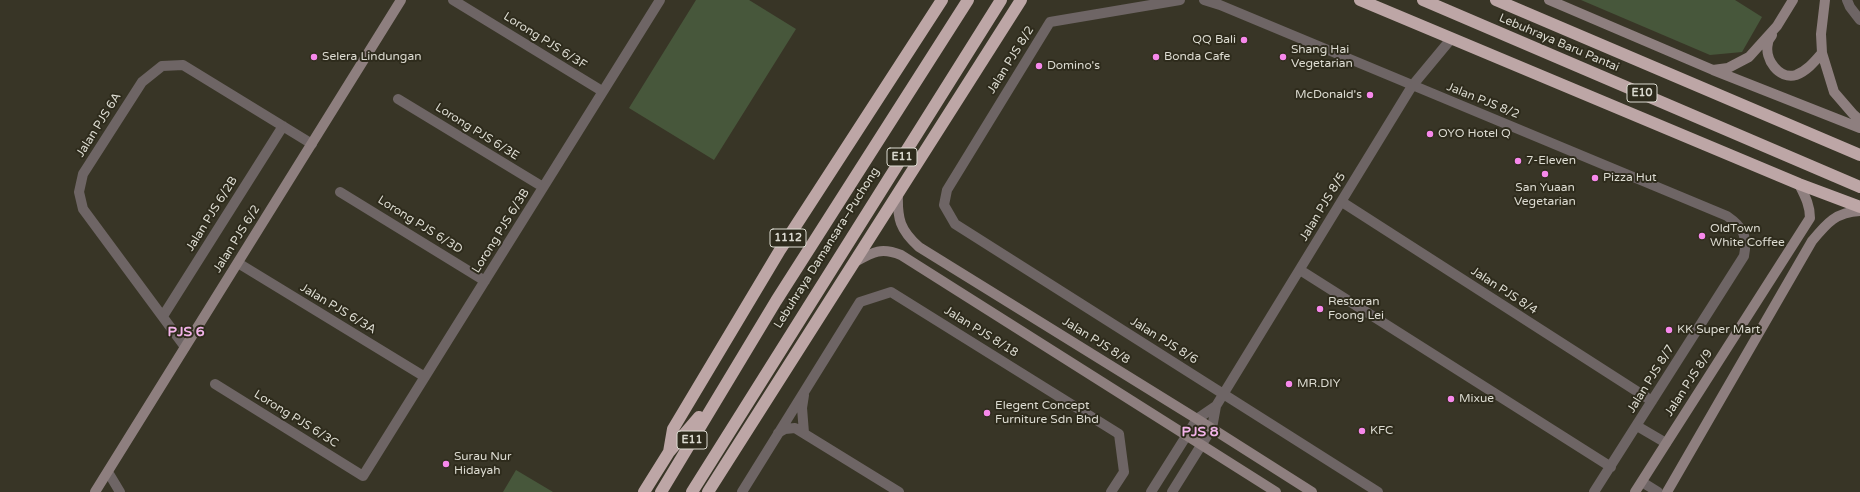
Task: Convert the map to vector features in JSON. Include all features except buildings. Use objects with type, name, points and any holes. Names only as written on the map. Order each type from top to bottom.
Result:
[{"type":"highway","name":"1112","points":[[669,452],[673,429],[776,257],[942,0]]},
{"type":"highway","name":"Lebuhraya Damansara–Puchong","points":[[661,492],[722,388],[776,301],[968,0]]},
{"type":"highway","name":"Lebuhraya Damansara–Puchong","points":[[692,492],[802,314],[1001,0]]},
{"type":"highway","points":[[708,492],[1021,0]]},
{"type":"highway","points":[[1360,0],[1799,184],[1860,207]]},
{"type":"highway","name":"Lebuhraya Baru Pantai","points":[[1423,0],[1860,187]]},
{"type":"highway","name":"Lebuhraya Baru Pantai","points":[[1496,0],[1860,155]]},
{"type":"highway","points":[[644,492],[669,452],[722,388]]},
{"type":"street","name":"Jalan PJS 6/2","points":[[95,492],[401,0]]},
{"type":"street","name":"Lorong PJS 6/3F","points":[[453,0],[602,91]]},
{"type":"street","name":"Lorong PJS 6/3B","points":[[363,476],[660,0]]},
{"type":"street","name":"Jalan PJS 8/2","points":[[944,205],[947,190],[1050,22],[1180,0]]},
{"type":"street","name":"Jalan PJS 8/2","points":[[1204,0],[1220,5],[1727,216],[1739,225],[1744,236]]},
{"type":"street","points":[[1549,0],[1713,70],[1860,128]]},
{"type":"street","points":[[1793,0],[1768,43],[1768,54],[1774,66],[1784,75],[1794,75],[1800,73],[1822,53]]},
{"type":"street","points":[[1825,0],[1821,34],[1822,53],[1834,92],[1852,114],[1860,120]]},
{"type":"street","points":[[1848,0],[1850,7],[1860,20]]},
{"type":"street","points":[[1713,70],[1728,68],[1749,57],[1777,26]]},
{"type":"street","name":"Jalan PJS 8/5","points":[[1216,406],[1412,86],[1451,39]]},
{"type":"street","name":"Jalan PJS 6A","points":[[185,347],[83,209],[79,192],[83,174],[142,82],[162,66],[183,65],[312,144]]},
{"type":"street","name":"Lorong PJS 6/3E","points":[[398,99],[543,187]]},
{"type":"street","name":"Jalan PJS 6/2B","points":[[163,316],[283,126]]},
{"type":"street","name":"Jalan PJS 8/9","points":[[1635,492],[1810,218],[1810,209],[1799,184]]},
{"type":"street","name":"Lorong PJS 6/3D","points":[[340,192],[485,281]]},
{"type":"street","name":"Jalan PJS 8/8","points":[[898,192],[897,211],[901,227],[907,237],[919,247],[1212,428],[1312,492]]},
{"type":"street","name":"Jalan PJS 8/4","points":[[1342,202],[1652,401]]},
{"type":"street","name":"Jalan PJS 8/6","points":[[944,205],[956,224],[1378,492]]},
{"type":"street","points":[[1667,492],[1812,241],[1830,220],[1848,212],[1860,211]]},
{"type":"street","name":"Jalan PJS 8/7","points":[[1594,492],[1744,256],[1746,246],[1744,236]]},
{"type":"street","points":[[854,262],[871,253],[881,250],[890,251],[901,255],[1276,492]]},
{"type":"street","name":"Jalan PJS 6/3A","points":[[238,263],[425,378]]},
{"type":"street","points":[[1300,270],[1611,467]]},
{"type":"street","name":"Jalan PJS 8/18","points":[[742,492],[860,302],[891,292],[1119,434],[1124,472],[1111,492]]},
{"type":"street","name":"Lorong PJS 6/3C","points":[[215,384],[363,476]]},
{"type":"street","name":"Jalan PJS 8/18","points":[[804,433],[802,408],[806,389]]},
{"type":"street","points":[[1151,492],[1197,419],[1216,406]]},
{"type":"street","points":[[1172,492],[1212,428],[1216,406]]},
{"type":"street","points":[[1637,426],[1666,443]]},
{"type":"street","points":[[778,433],[785,429],[795,428],[899,492]]},
{"type":"street","points":[[108,472],[120,492]]},
{"type":"street","points":[[1642,482],[1658,492]]},
{"type":"green space","points":[[696,0],[749,0],[796,29],[714,160],[629,108]]},
{"type":"green space","points":[[1581,0],[1735,0],[1762,17],[1742,52],[1710,55]]},
{"type":"green space","points":[[516,470],[553,492],[503,492]]},
{"type":"place","name":"QQ Bali","points":[[1244,40]]},
{"type":"place","name":"Selera Lindungan","points":[[314,57]]},
{"type":"place","name":"Bonda Cafe","points":[[1156,57]]},
{"type":"place","name":"Shang Hai Vegetarian","points":[[1283,57]]},
{"type":"place","name":"Domino's","points":[[1039,66]]},
{"type":"place","name":"McDonald's","points":[[1370,95]]},
{"type":"place","name":"OYO Hotel Q","points":[[1430,134]]},
{"type":"place","name":"7-Eleven","points":[[1518,161]]},
{"type":"place","name":"San Yuaan Vegetarian","points":[[1545,174]]},
{"type":"place","name":"Pizza Hut","points":[[1595,178]]},
{"type":"place","name":"OldTown White Coffee","points":[[1702,236]]},
{"type":"place","name":"Restoran Foong Lei","points":[[1320,309]]},
{"type":"place","name":"KK Super Mart","points":[[1669,330]]},
{"type":"place","name":"MR.DIY","points":[[1289,384]]},
{"type":"place","name":"Mixue","points":[[1451,399]]},
{"type":"place","name":"Elegent Concept Furniture Sdn Bhd","points":[[987,413]]},
{"type":"place","name":"KFC","points":[[1362,431]]},
{"type":"place","name":"Surau Nur Hidayah","points":[[446,464]]},
{"type":"district","name":"PJS 6","points":[[186,332]]},
{"type":"district","name":"PJS 8","points":[[1200,432]]}]
